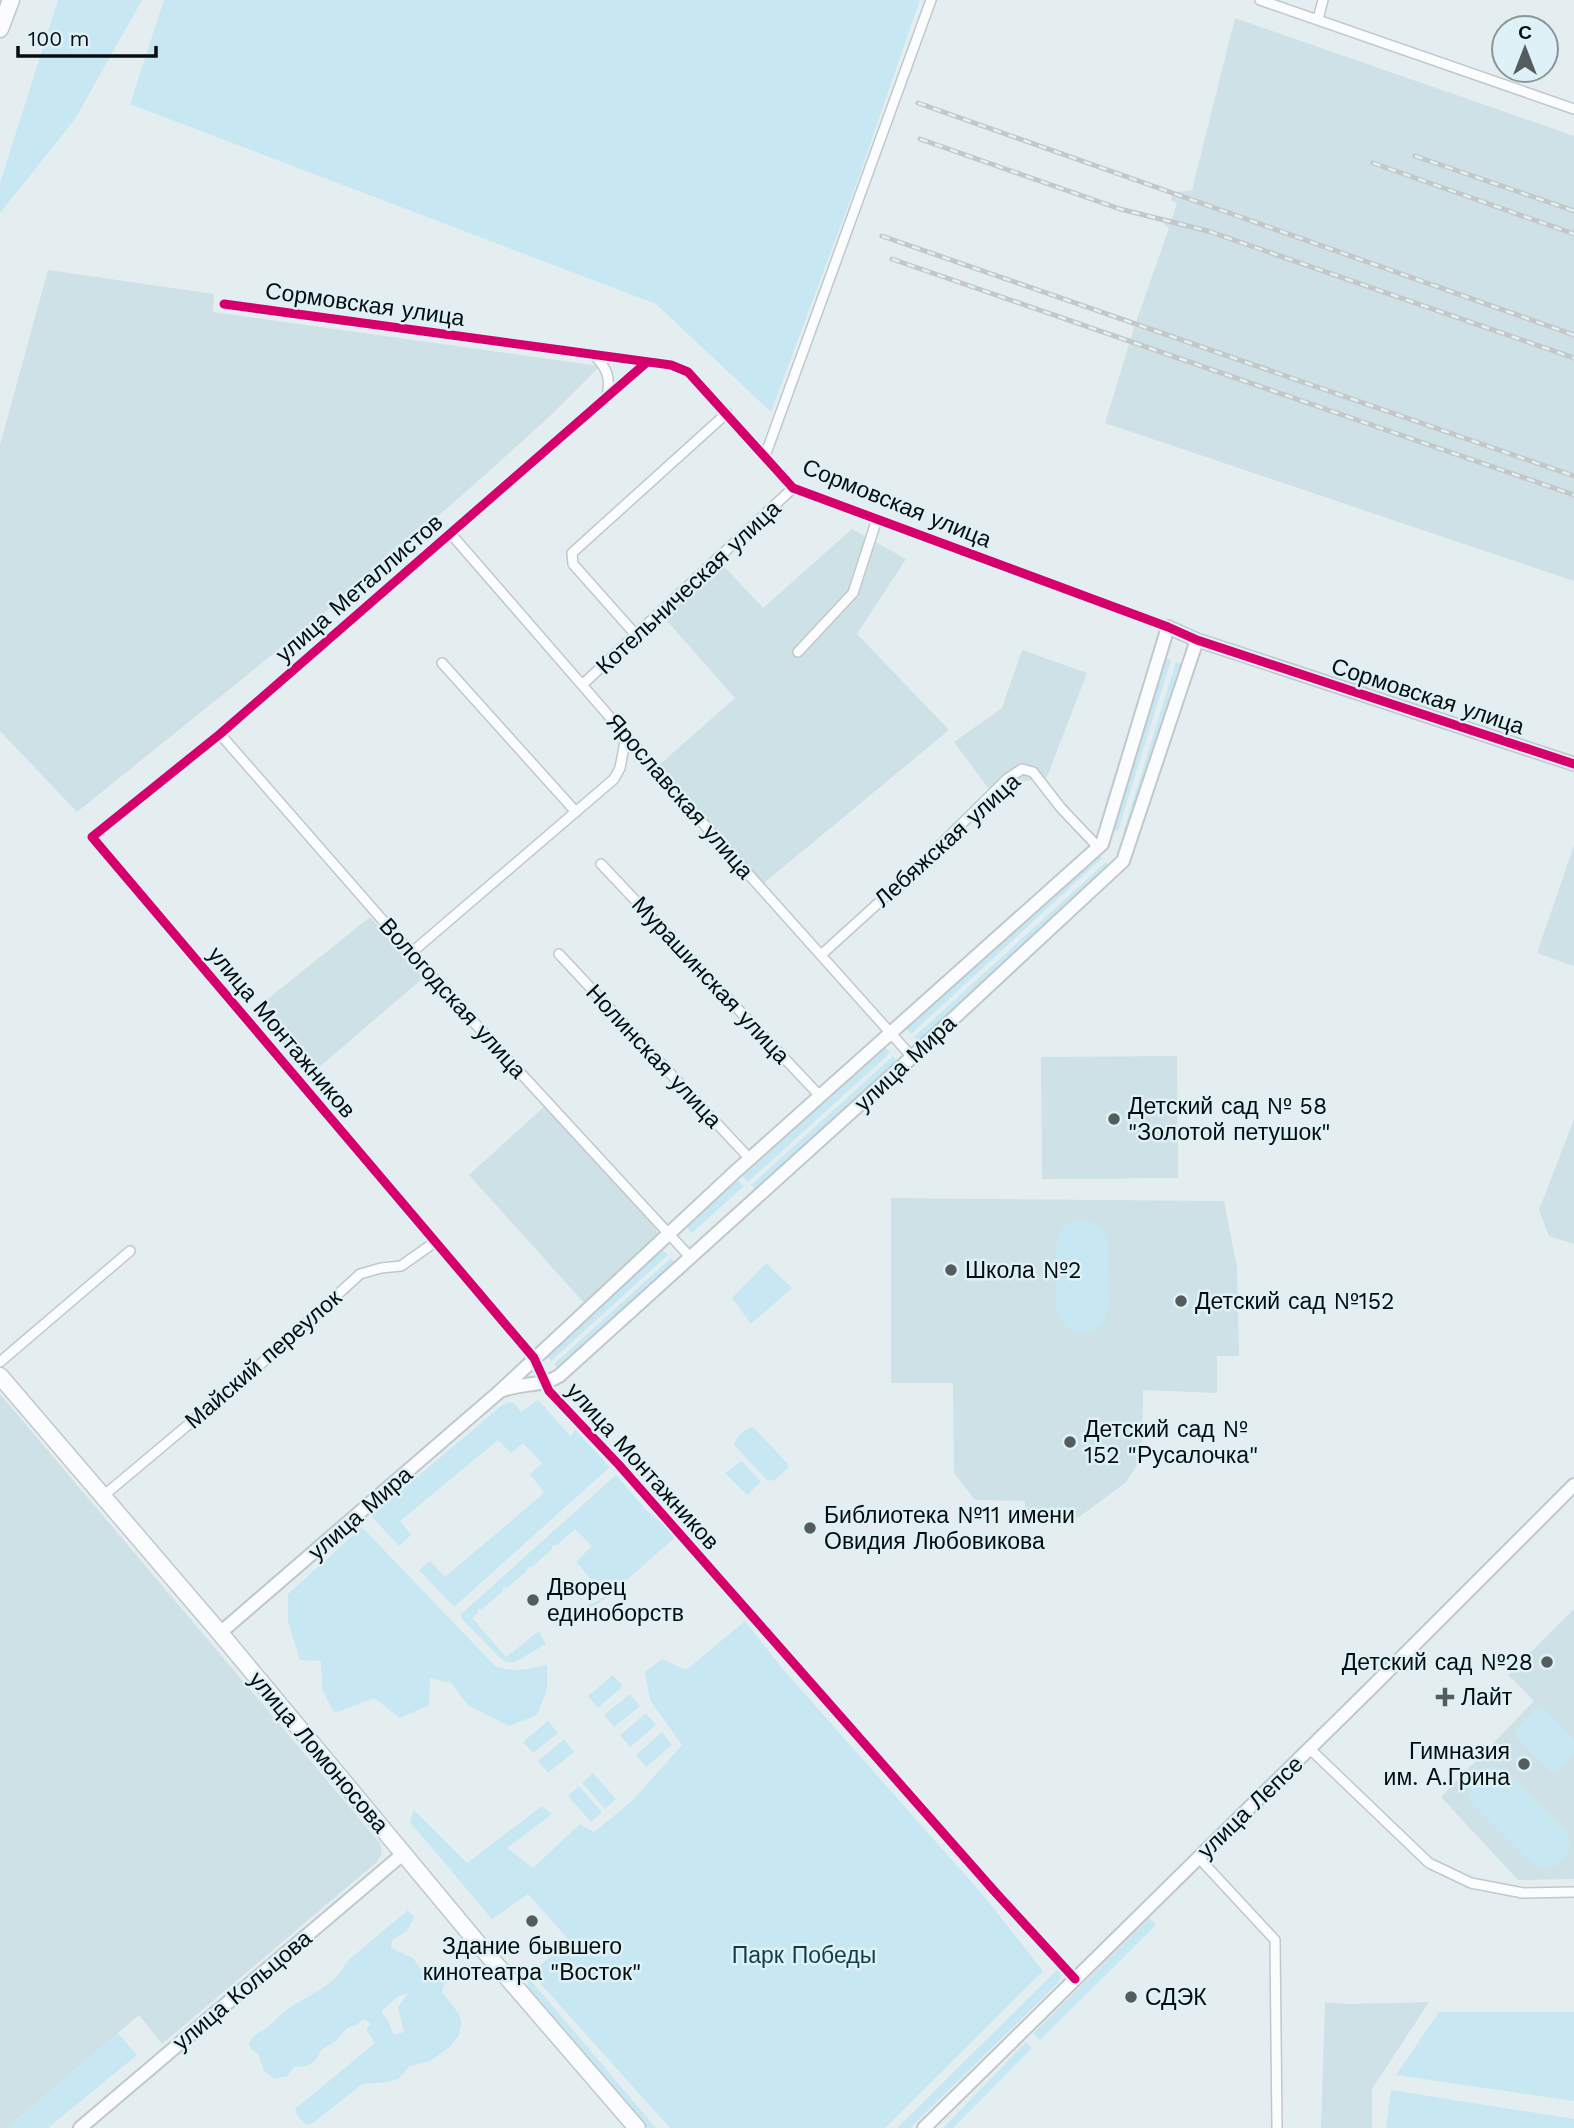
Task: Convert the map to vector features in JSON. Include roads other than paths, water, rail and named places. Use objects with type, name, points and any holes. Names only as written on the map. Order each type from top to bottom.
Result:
[{"type":"highway","points":[[0,29],[11,0]]},
{"type":"highway","name":"улица Ломоносова","points":[[0,1376],[637,2128]]},
{"type":"street","points":[[765,456],[931,0]]},
{"type":"street","points":[[1261,0],[1574,109]]},
{"type":"street","points":[[1318,19],[1323,0]]},
{"type":"street","name":"Сормовская улица","points":[[224,304],[671,365],[688,372],[793,488],[1197,640],[1574,764]]},
{"type":"street","points":[[594,355],[608,372],[610,382],[607,396]]},
{"type":"street","name":"улица Металлистов","points":[[92,837],[220,734],[647,362]]},
{"type":"street","points":[[636,635],[573,564],[572,553],[727,414]]},
{"type":"street","name":"Котельническая улица","points":[[582,685],[793,488]]},
{"type":"street","points":[[797,652],[853,593],[877,519]]},
{"type":"street","name":"Ярославская улица","points":[[451,534],[912,1058]]},
{"type":"street","name":"улица Мира","points":[[220,1633],[499,1392],[750,1159],[1102,844],[1168,627]]},
{"type":"street","name":"улица Мира","points":[[499,1392],[516,1385],[544,1383],[559,1376],[912,1058],[1123,861],[1197,640]]},
{"type":"street","points":[[442,663],[576,812]]},
{"type":"street","name":"Вологодская улица","points":[[220,734],[411,953],[691,1258]]},
{"type":"street","points":[[411,953],[614,779],[620,768],[626,736]]},
{"type":"street","name":"Лебяжская улица","points":[[821,955],[919,866],[1007,779],[1022,769],[1033,772],[1061,808],[1098,847]]},
{"type":"street","name":"улица Монтажников","points":[[92,837],[534,1358],[549,1391],[1075,1979]]},
{"type":"street","name":"Мурашинская улица","points":[[601,864],[820,1096]]},
{"type":"street","name":"Нолинская улица","points":[[559,954],[750,1159]]},
{"type":"street","name":"Майский переулок","points":[[102,1497],[275,1352],[360,1274],[401,1266],[435,1241]]},
{"type":"street","points":[[0,1362],[130,1251]]},
{"type":"street","name":"улица Лепсе","points":[[924,2128],[1574,1485]]},
{"type":"street","points":[[1310,1749],[1429,1863],[1471,1883],[1523,1893],[1574,1892]]},
{"type":"street","name":"улица Кольцова","points":[[80,2128],[404,1853]]},
{"type":"street","points":[[1198,1857],[1275,1940],[1277,2128]]},
{"type":"railway","points":[[918,103],[1574,335]]},
{"type":"railway","points":[[920,139],[1120,209],[1208,231],[1574,358]]},
{"type":"railway","points":[[1415,156],[1574,211]]},
{"type":"railway","points":[[1373,163],[1574,234]]},
{"type":"railway","points":[[882,236],[1574,476]]},
{"type":"railway","points":[[892,259],[1574,495]]},
{"type":"place","name":"Детский сад № 58 \"Золотой петушок\"","points":[[1114,1119]]},
{"type":"place","name":"Школа №2","points":[[951,1270]]},
{"type":"place","name":"Детский сад №152","points":[[1181,1301]]},
{"type":"place","name":"Детский сад № 152 \"Русалочка\"","points":[[1070,1442]]},
{"type":"place","name":"Библиотека №11 имени Овидия Любовикова","points":[[810,1528]]},
{"type":"place","name":"Дворец единоборств","points":[[533,1600]]},
{"type":"place","name":"Детский сад №28","points":[[1547,1662]]},
{"type":"place","name":"Лайт","points":[[1445,1697]]},
{"type":"place","name":"Гимназия им. А.Грина","points":[[1524,1764]]},
{"type":"place","name":"Здание бывшего кинотеатра \"Восток\"","points":[[532,1921]]},
{"type":"place","name":"СДЭК","points":[[1131,1997]]},
{"type":"park label","name":"Парк Победы","points":[[804,1955]]}]
